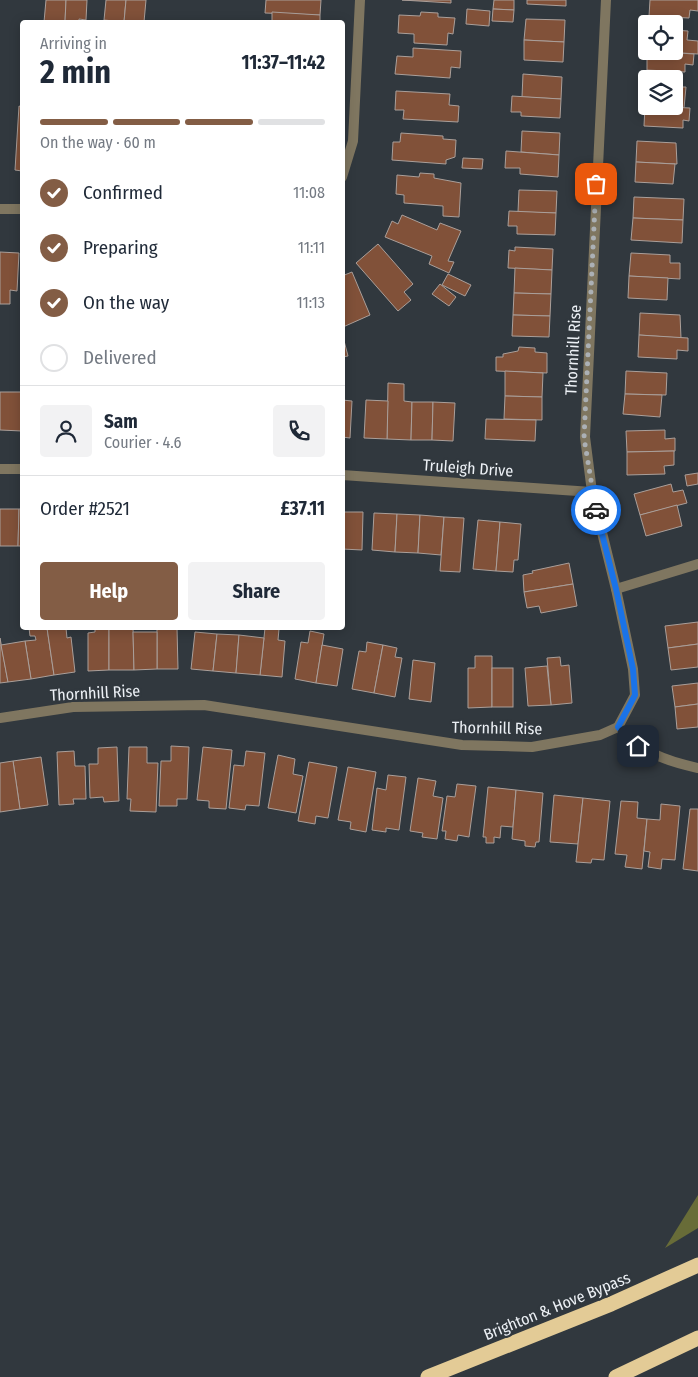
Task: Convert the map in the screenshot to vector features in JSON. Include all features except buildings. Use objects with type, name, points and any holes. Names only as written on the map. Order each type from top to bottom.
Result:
[{"type":"highway","name":"Brighton & Hove Bypass","points":[[428,1377],[611,1304],[698,1265]]},
{"type":"highway","points":[[616,1377],[698,1338]]},
{"type":"street","points":[[345,167],[353,141],[360,0]]},
{"type":"street","name":"Thornhill Rise","points":[[0,718],[73,707],[204,704],[462,745],[532,747],[582,740],[618,727],[635,695],[633,669],[592,492],[584,438],[606,0]]},
{"type":"street","points":[[0,209],[20,209]]},
{"type":"street","points":[[0,469],[20,470]]},
{"type":"street","name":"Truleigh Drive","points":[[345,475],[592,492]]},
{"type":"street","points":[[616,589],[698,564]]},
{"type":"street","points":[[618,727],[638,746],[669,762],[698,768]]},
{"type":"green space","points":[[698,1195],[698,1228],[665,1248]]},
{"type":"way so far","points":[[596,184],[584,438],[596,510]]},
{"type":"route","points":[[596,510],[616,589],[633,669],[635,695],[618,727],[638,746]]}]
